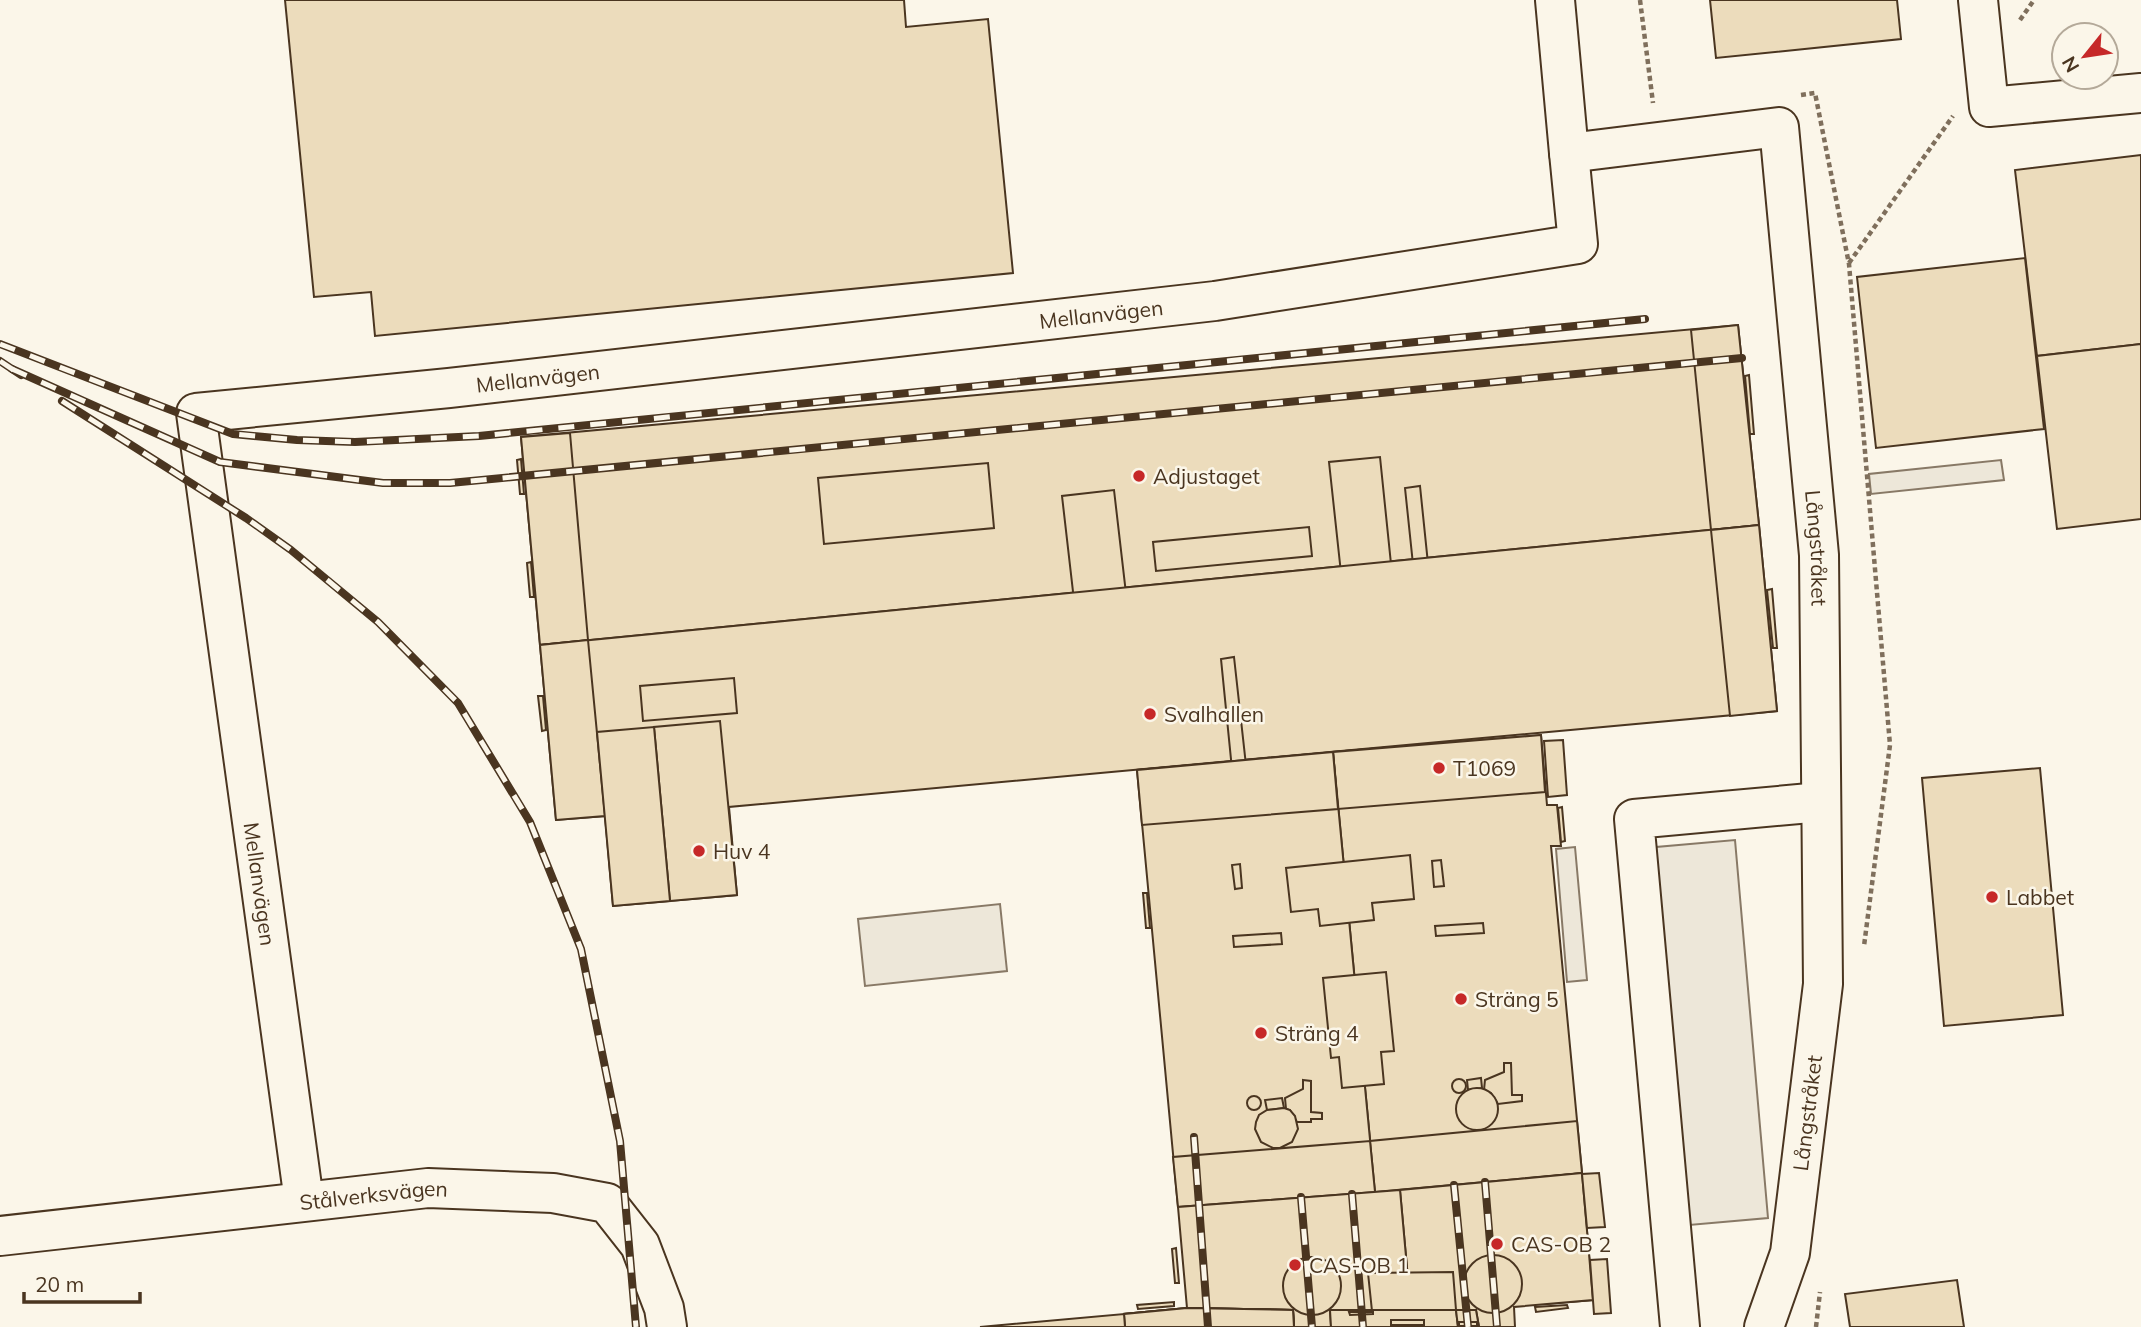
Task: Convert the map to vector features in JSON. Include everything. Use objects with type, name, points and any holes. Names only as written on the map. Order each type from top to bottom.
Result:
[{"type":"street","points":[[1555,0],[1569,153]]},
{"type":"street","points":[[1978,0],[1989,107],[2141,93]]},
{"type":"street","name":"Långstråket","points":[[1569,153],[1779,127],[1819,555],[1823,984],[1790,1253],[1764,1327]]},
{"type":"street","name":"Mellanvägen","points":[[304,1201],[196,413],[449,388],[1215,301],[1578,244],[1569,153]]},
{"type":"street","points":[[1681,1327],[1634,819],[1821,802]]},
{"type":"street","name":"Stålverksvägen","points":[[0,1236],[428,1188],[554,1193],[607,1203],[640,1245],[664,1308],[667,1327]]},
{"type":"path","points":[[2019,22],[2034,0]]},
{"type":"path","points":[[1849,264],[1957,110]]},
{"type":"shaded area","points":[[2001,460],[2004,480],[1871,494],[1869,474]]},
{"type":"shaded area","points":[[1735,840],[1768,1218],[1678,1226],[1645,848]]},
{"type":"shaded area","points":[[1575,847],[1587,980],[1567,982],[1556,849]]},
{"type":"shaded area","points":[[1000,904],[1007,971],[865,986],[858,919]]},
{"type":"building","points":[[285,0],[904,0],[906,27],[988,19],[1013,273],[375,336],[371,292],[314,297]]},
{"type":"building","points":[[1710,0],[1897,0],[1901,39],[1716,58]]},
{"type":"building","points":[[2141,155],[2141,344],[2037,356],[2015,170]]},
{"type":"building","points":[[2025,258],[2044,429],[1876,448],[1857,277]]},
{"type":"building","name":"Adjustaget","points":[[1738,325],[1759,525],[540,645],[521,437]]},
{"type":"building","points":[[1738,325],[1759,525],[1711,530],[1691,330]]},
{"type":"building","points":[[2141,344],[2141,519],[2057,529],[2037,356]]},
{"type":"building","points":[[1749,375],[1754,434],[1750,434],[1745,376]]},
{"type":"building","points":[[570,433],[588,640],[540,645],[521,437]]},
{"type":"building","points":[[1380,457],[1398,632],[1348,638],[1329,462]]},
{"type":"building","points":[[521,459],[524,494],[520,494],[517,460]]},
{"type":"building","points":[[988,463],[994,528],[824,544],[818,478]]},
{"type":"building","points":[[1420,486],[1482,1088],[1468,1090],[1405,488]]},
{"type":"building","points":[[1114,490],[1133,654],[1081,661],[1062,496]]},
{"type":"building","name":"Svalhallen","points":[[1759,525],[1777,711],[729,807],[737,895],[613,906],[605,816],[556,820],[540,645]]},
{"type":"building","points":[[1759,525],[1777,711],[1730,716],[1711,530]]},
{"type":"building","points":[[1309,527],[1312,556],[1156,571],[1153,542]]},
{"type":"building","points":[[531,562],[534,597],[530,597],[527,563]]},
{"type":"building","points":[[1772,589],[1777,648],[1773,648],[1767,590]]},
{"type":"building","points":[[588,640],[605,816],[556,820],[540,645]]},
{"type":"building","points":[[1234,657],[1284,1108],[1267,1110],[1221,659]]},
{"type":"building","points":[[734,678],[737,713],[643,721],[640,686]]},
{"type":"building","points":[[538,696],[543,696],[546,730],[542,731]]},
{"type":"building","name":"Huv 4","points":[[720,721],[737,895],[670,901],[654,727]]},
{"type":"building","points":[[654,727],[670,901],[613,906],[597,732]]},
{"type":"building","name":"Sträng 5","points":[[1541,735],[1547,805],[1557,805],[1561,846],[1551,846],[1582,1173],[1375,1192],[1333,752]]},
{"type":"building","name":"T1069","points":[[1541,735],[1545,792],[1338,809],[1333,752]]},
{"type":"building","points":[[1563,740],[1567,795],[1548,797],[1544,741]]},
{"type":"building","name":"Sträng 4","points":[[1333,752],[1375,1192],[1178,1207],[1137,770]]},
{"type":"building","points":[[1333,752],[1338,809],[1142,825],[1137,770]]},
{"type":"building","name":"Labbet","points":[[2040,768],[2063,1015],[1944,1026],[1922,778]]},
{"type":"building","points":[[1562,807],[1565,841],[1561,842],[1558,808]]},
{"type":"building","points":[[1410,855],[1414,899],[1372,903],[1374,920],[1320,926],[1318,909],[1291,912],[1286,868]]},
{"type":"building","points":[[1441,860],[1444,886],[1434,887],[1432,861]]},
{"type":"building","points":[[1240,864],[1242,888],[1235,889],[1232,865]]},
{"type":"building","points":[[1143,893],[1147,893],[1150,928],[1146,928]]},
{"type":"building","points":[[1483,923],[1484,933],[1436,936],[1435,926]]},
{"type":"building","points":[[1281,933],[1282,944],[1234,947],[1233,936]]},
{"type":"building","points":[[1386,972],[1394,1051],[1381,1052],[1384,1084],[1342,1088],[1339,1057],[1331,1058],[1323,978]]},
{"type":"building","points":[[1504,1063],[1511,1063],[1512,1095],[1522,1095],[1522,1101],[1498,1104],[1491,1093],[1484,1090],[1485,1080],[1504,1072]]},
{"type":"building","points":[[1481,1078],[1482,1088],[1468,1090],[1467,1080]]},
{"type":"building","points":[[1459,1079],[1464,1081],[1464,1091],[1459,1093],[1454,1091],[1452,1086],[1454,1081]]},
{"type":"building","points":[[1303,1080],[1311,1081],[1311,1112],[1322,1113],[1322,1119],[1297,1122],[1290,1110],[1286,1109],[1285,1098],[1303,1089]]},
{"type":"building","points":[[1477,1088],[1492,1094],[1498,1109],[1492,1124],[1477,1130],[1462,1124],[1456,1109],[1462,1094]]},
{"type":"building","points":[[1254,1096],[1259,1098],[1259,1108],[1254,1110],[1249,1108],[1247,1103],[1249,1098]]},
{"type":"building","points":[[1282,1098],[1284,1108],[1267,1110],[1265,1100]]},
{"type":"building","points":[[1284,1108],[1295,1116],[1298,1129],[1292,1142],[1280,1148],[1273,1148],[1261,1142],[1255,1129],[1256,1122],[1259,1115],[1267,1110]]},
{"type":"building","points":[[1577,1121],[1582,1173],[1375,1192],[1370,1141]]},
{"type":"building","points":[[1370,1141],[1375,1192],[1178,1207],[1173,1157]]},
{"type":"building","points":[[1582,1173],[1593,1300],[1546,1304],[1534,1178]]},
{"type":"building","name":"CAS-OB 2","points":[[1582,1173],[1593,1300],[1514,1307],[1515,1327],[1479,1327],[1476,1310],[1411,1312],[1400,1190]]},
{"type":"building","points":[[1599,1173],[1605,1227],[1587,1228],[1582,1174]]},
{"type":"building","name":"CAS-OB 1","points":[[1400,1190],[1411,1312],[1330,1310],[1331,1327],[1294,1327],[1293,1310],[1187,1308],[1178,1207]]},
{"type":"building","points":[[1176,1248],[1179,1283],[1175,1283],[1172,1249]]},
{"type":"building","points":[[1487,1255],[1499,1255],[1514,1263],[1522,1278],[1522,1290],[1514,1305],[1499,1313],[1487,1313],[1472,1305],[1464,1290],[1464,1278],[1472,1263]]},
{"type":"building","points":[[1306,1257],[1318,1257],[1333,1265],[1341,1280],[1341,1292],[1333,1307],[1318,1315],[1306,1315],[1291,1307],[1283,1292],[1283,1280],[1291,1265]]},
{"type":"building","points":[[1607,1259],[1611,1313],[1594,1314],[1590,1260]]},
{"type":"building","points":[[1453,1272],[1456,1310],[1372,1311],[1368,1273]]},
{"type":"building","points":[[1957,1280],[1964,1327],[1850,1327],[1845,1294]]},
{"type":"building","points":[[1174,1302],[1174,1306],[1138,1309],[1137,1305]]},
{"type":"building","points":[[1567,1305],[1568,1308],[1536,1312],[1535,1307]]},
{"type":"building","points":[[1187,1308],[1293,1310],[1294,1327],[1125,1327],[1124,1314]]},
{"type":"building","points":[[1187,1308],[1293,1310],[1294,1327],[1125,1327],[1124,1314]]},
{"type":"building","points":[[1187,1308],[1293,1310],[1294,1327],[1125,1327],[1124,1314]]},
{"type":"building","points":[[1330,1310],[1456,1310],[1458,1327],[1331,1327]]},
{"type":"building","points":[[1456,1310],[1476,1310],[1479,1327],[1458,1327]]},
{"type":"building","points":[[1349,1312],[1373,1312],[1373,1314],[1350,1315]]},
{"type":"building","points":[[1124,1314],[1125,1327],[980,1327]]},
{"type":"building","points":[[1391,1320],[1424,1320],[1424,1325],[1391,1325]]},
{"type":"building","points":[[1459,1322],[1477,1322],[1477,1326],[1459,1326]]},
{"type":"railway","points":[[0,344],[233,434],[355,442],[479,436],[1645,319]]},
{"type":"railway","points":[[12,369],[220,462],[383,483],[450,483],[1742,358]]},
{"type":"railway","points":[[0,361],[21,375]]},
{"type":"railway","points":[[62,401],[246,518],[291,550],[378,622],[458,703],[530,822],[581,949],[620,1141],[636,1327]]},
{"type":"railway","points":[[1194,1137],[1208,1327]]},
{"type":"railway","points":[[1485,1182],[1497,1327]]},
{"type":"railway","points":[[1454,1185],[1468,1327]]},
{"type":"railway","points":[[1352,1194],[1363,1327]]},
{"type":"railway","points":[[1301,1197],[1312,1327]]},
{"type":"place","name":"Adjustaget","points":[[1139,476]]},
{"type":"place","name":"Svalhallen","points":[[1150,714]]},
{"type":"place","name":"T1069","points":[[1439,768]]},
{"type":"place","name":"Huv 4","points":[[699,851]]},
{"type":"place","name":"Labbet","points":[[1992,897]]},
{"type":"place","name":"Sträng 5","points":[[1461,999]]},
{"type":"place","name":"Sträng 4","points":[[1261,1033]]},
{"type":"place","name":"CAS-OB 2","points":[[1497,1244]]},
{"type":"place","name":"CAS-OB 1","points":[[1295,1265]]}]
